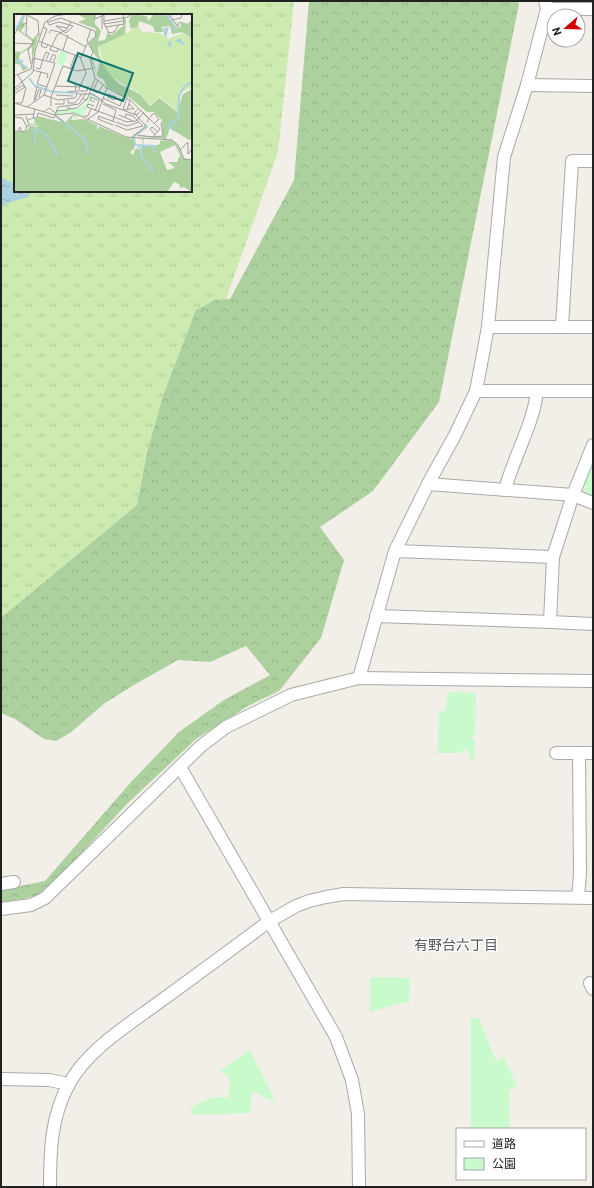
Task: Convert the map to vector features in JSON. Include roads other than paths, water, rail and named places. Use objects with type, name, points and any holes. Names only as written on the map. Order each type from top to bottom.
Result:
[{"type":"street","points":[[359,678],[395,551],[476,391],[488,327],[504,157],[527,85],[546,5],[593,9]]},
{"type":"street","points":[[527,85],[593,86]]},
{"type":"street","points":[[562,327],[572,161],[593,161]]},
{"type":"street","points":[[488,327],[593,327]]},
{"type":"street","points":[[476,391],[593,391]]},
{"type":"street","points":[[505,490],[509,475],[536,405],[537,391]]},
{"type":"street","points":[[550,622],[553,557],[573,495],[593,445]]},
{"type":"street","points":[[428,484],[573,495],[593,502]]},
{"type":"street","points":[[395,551],[553,557]]},
{"type":"street","points":[[376,616],[593,624]]},
{"type":"street","points":[[1,909],[31,905],[45,898],[201,746],[226,727],[291,695],[359,678],[593,682]]},
{"type":"street","points":[[556,753],[593,753]]},
{"type":"street","points":[[578,898],[580,874],[580,753]]},
{"type":"street","points":[[180,767],[268,922],[336,1037],[352,1080],[358,1114],[359,1187]]},
{"type":"street","points":[[1,884],[14,882]]},
{"type":"street","points":[[50,1187],[52,1136],[55,1116],[68,1084],[85,1062],[109,1039],[268,922],[296,906],[309,901],[344,894],[593,898]]},
{"type":"street","points":[[1,1079],[49,1080],[68,1084]]},
{"type":"water","points":[[1,177],[14,184],[14,192],[31,192],[28,197],[1,205]]},
{"type":"district","name":"有野台六丁目","points":[[456,945]]}]
